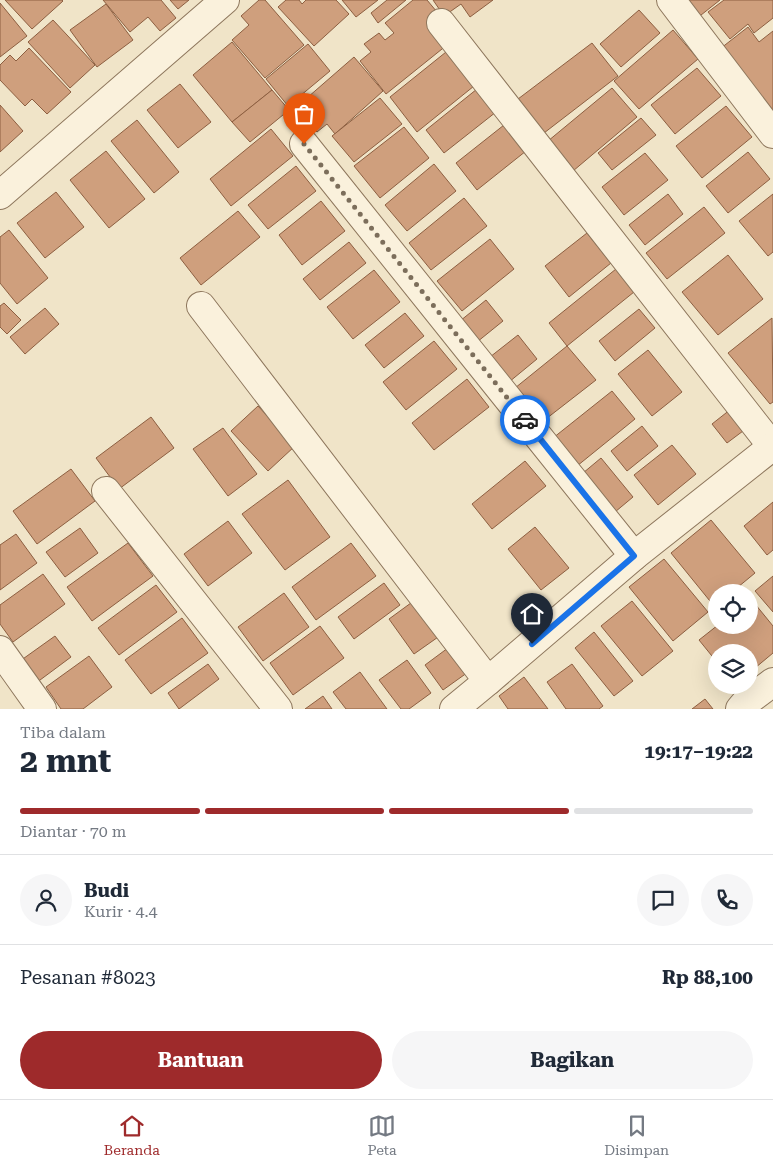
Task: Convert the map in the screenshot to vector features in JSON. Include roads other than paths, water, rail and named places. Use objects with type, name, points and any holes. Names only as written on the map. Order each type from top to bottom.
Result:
[{"type":"street","points":[[0,195],[225,0]]},
{"type":"street","points":[[671,0],[773,134]]},
{"type":"street","points":[[441,23],[773,446],[634,556],[454,709]]},
{"type":"street","points":[[304,144],[634,556]]},
{"type":"street","points":[[201,306],[488,681]]},
{"type":"street","points":[[106,491],[278,709]]},
{"type":"street","points":[[0,650],[42,709]]},
{"type":"street","points":[[740,709],[773,682]]}]
